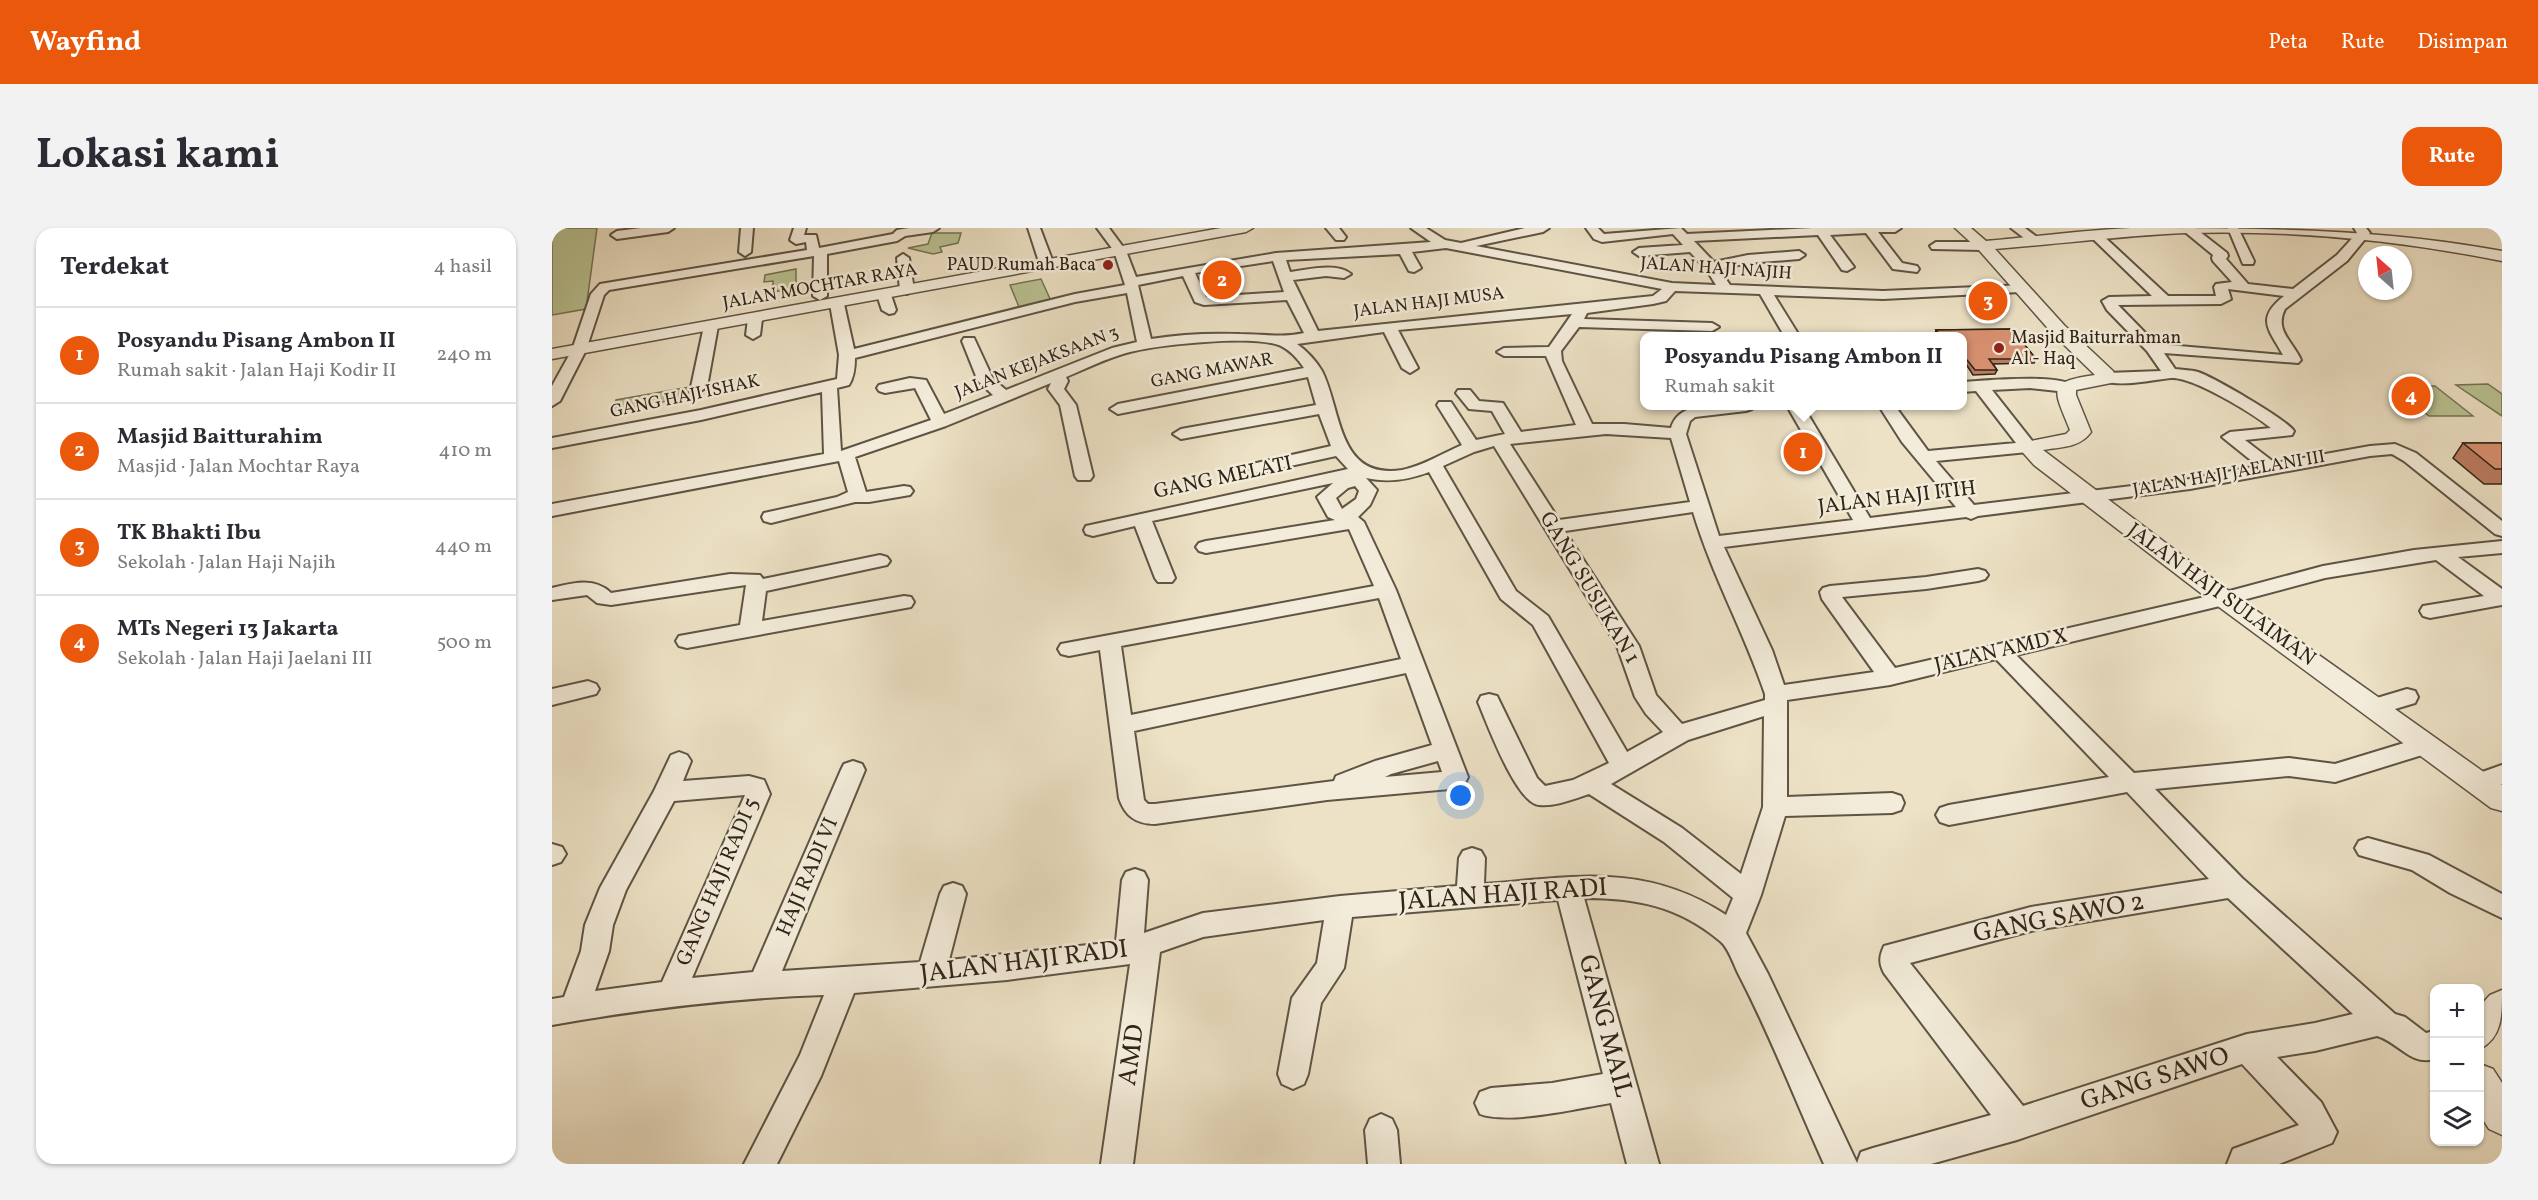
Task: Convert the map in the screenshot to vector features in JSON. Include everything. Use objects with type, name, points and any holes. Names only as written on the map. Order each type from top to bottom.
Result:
[{"type":"street","points":[[617,235],[668,228]]},
{"type":"street","points":[[673,244],[674,228]]},
{"type":"street","points":[[746,252],[747,228]]},
{"type":"street","points":[[800,228],[796,240],[813,238],[817,251],[820,296]]},
{"type":"street","points":[[552,401],[579,350],[598,294],[605,287],[887,240],[897,237],[901,230],[933,228]]},
{"type":"street","points":[[1034,228],[1047,265]]},
{"type":"street","points":[[1103,228],[1120,251],[1132,285],[1145,344]]},
{"type":"street","name":"JALAN MOCHTAR RAYA","points":[[552,354],[711,326],[754,327],[837,304],[886,302],[907,290],[1242,228]]},
{"type":"street","name":"JALAN HAJI NAJIH","points":[[1417,228],[1446,244],[1672,287],[1883,295],[2020,288]]},
{"type":"street","points":[[1463,246],[1513,231],[1543,228]]},
{"type":"street","points":[[1639,252],[1751,232],[1895,228]]},
{"type":"street","points":[[1962,228],[1983,246],[2107,378]]},
{"type":"street","points":[[2017,228],[2036,241]]},
{"type":"street","points":[[1877,229],[1898,266],[1912,269]]},
{"type":"street","points":[[2189,229],[2222,256],[2218,258],[2244,287]]},
{"type":"street","points":[[2233,229],[2248,261]]},
{"type":"street","points":[[1599,237],[1676,230],[1711,267],[1726,290]]},
{"type":"street","points":[[1820,230],[1847,267]]},
{"type":"street","points":[[1936,246],[1983,246],[2132,230],[2362,230],[2499,255]]},
{"type":"street","points":[[2152,348],[2293,360],[2274,330],[2274,315],[2279,307],[2342,258],[2362,230]]},
{"type":"street","points":[[2095,235],[2164,300]]},
{"type":"street","points":[[847,355],[1188,272],[1278,257],[1404,250],[1446,244]]},
{"type":"street","points":[[1404,250],[1414,268]]},
{"type":"street","points":[[1711,267],[1748,259],[1799,255]]},
{"type":"street","points":[[1278,257],[1292,296],[1313,336]]},
{"type":"street","points":[[903,258],[907,290]]},
{"type":"street","points":[[1188,272],[1200,299],[1204,302],[1292,296]]},
{"type":"street","points":[[1286,277],[1326,272],[1344,274]]},
{"type":"street","points":[[2170,373],[2152,348],[2109,302],[2221,300],[2224,299],[2223,286],[2297,294]]},
{"type":"street","name":"JALAN HAJI MUSA","points":[[1283,342],[1313,336],[1502,314],[1578,316],[1661,298],[1672,287]]},
{"type":"street","points":[[1765,292],[1790,332]]},
{"type":"street","points":[[837,304],[847,355],[847,377],[843,382],[826,387],[830,390],[839,456],[858,492],[853,497]]},
{"type":"street","points":[[1585,428],[1554,360],[1553,351],[1578,316],[1674,331],[1712,327]]},
{"type":"street","points":[[700,433],[698,405],[711,326]]},
{"type":"street","points":[[1389,328],[1410,368]]},
{"type":"street","name":"JALAN KEJAKSAAN 3","points":[[552,510],[839,456],[940,422],[1111,353],[1145,344],[1209,338],[1283,342]]},
{"type":"street","points":[[969,341],[986,381],[1003,396]]},
{"type":"street","points":[[1206,547],[1350,520],[1364,501],[1368,490],[1365,475],[1354,465],[1334,439],[1314,371],[1305,358],[1283,342]]},
{"type":"street","points":[[1504,352],[1553,351]]},
{"type":"street","name":"GANG MAWAR","points":[[1118,409],[1314,371]]},
{"type":"street","points":[[1967,386],[2030,383],[2067,387],[2107,378],[2170,373],[2195,376],[2272,420],[2286,432],[2230,436],[2272,469]]},
{"type":"street","points":[[1056,374],[1060,381],[1056,389],[1068,405],[1084,476]]},
{"type":"street","points":[[885,388],[910,382],[920,383],[940,422]]},
{"type":"street","points":[[1980,385],[2028,447]]},
{"type":"street","name":"GANG HAJI ISHAK","points":[[552,443],[698,405],[826,387]]},
{"type":"street","points":[[1923,457],[2028,447],[2079,436],[2081,432],[2066,395],[2067,387]]},
{"type":"street","name":"GANG SUSUKAN 1","points":[[1464,393],[1475,405],[1496,405],[1508,439],[1552,527],[1628,646],[1650,704],[1678,734]]},
{"type":"street","points":[[1445,405],[1472,447]]},
{"type":"street","points":[[1181,435],[1324,408]]},
{"type":"street","points":[[1710,410],[1686,416],[1679,429],[1712,543],[1761,650],[1777,699],[1775,807],[1748,895],[1732,934],[1758,983],[1841,1164]]},
{"type":"street","points":[[1798,410],[1865,525]]},
{"type":"street","points":[[1890,410],[1923,457],[1971,513]]},
{"type":"street","points":[[1110,641],[1131,798],[1133,806],[1143,814],[1327,791],[1384,767],[1446,750],[1386,590],[1350,520],[1335,513],[1326,497],[1342,484],[1365,475],[1406,473],[1434,466],[1472,447],[1508,439],[1585,428],[1679,429]]},
{"type":"street","name":"JALAN HAJI SULAIMAN","points":[[2028,447],[2041,461],[2223,599],[2427,745],[2495,786]]},
{"type":"street","points":[[1257,468],[1342,448]]},
{"type":"street","name":"JALAN HAJI JAELANI III","points":[[2088,496],[2190,484],[2370,451],[2395,449],[2404,453],[2502,530]]},
{"type":"street","points":[[1434,466],[1508,595],[1541,621],[1624,767]]},
{"type":"street","name":"GANG MELATI","points":[[1093,530],[1365,475]]},
{"type":"street","points":[[771,517],[853,497],[904,490]]},
{"type":"street","name":"JALAN HAJI ITIH","points":[[1712,543],[1971,513],[2088,496]]},
{"type":"street","points":[[1552,527],[1700,506]]},
{"type":"street","points":[[1142,519],[1165,579]]},
{"type":"street","name":"JALAN AMD X","points":[[1490,702],[1528,784],[1539,796],[1554,795],[1591,784],[1678,734],[1777,699],[1890,677],[2223,599],[2323,572],[2414,556],[2502,547]]},
{"type":"street","points":[[2430,611],[2496,600],[2498,596],[2440,553]]},
{"type":"street","points":[[758,587],[880,561]]},
{"type":"street","points":[[1890,677],[1832,599],[1830,592],[1926,583],[1978,575]]},
{"type":"street","points":[[552,594],[587,588],[597,590],[604,598],[611,599],[744,578],[753,579],[758,587],[750,630]]},
{"type":"street","points":[[1069,649],[1386,590]]},
{"type":"street","points":[[687,641],[904,602]]},
{"type":"street","points":[[2000,651],[2233,886],[2384,1023],[2420,1046],[2430,1046]]},
{"type":"street","points":[[1121,725],[1414,664]]},
{"type":"street","points":[[552,697],[588,688]]},
{"type":"street","points":[[2375,707],[2407,697]]},
{"type":"street","points":[[1949,815],[2131,783],[2289,767],[2344,772],[2427,745]]},
{"type":"street","points":[[563,1010],[595,951],[599,925],[613,888],[680,762]]},
{"type":"street","name":"HAJI RADI VI","points":[[762,984],[853,770]]},
{"type":"street","points":[[1591,784],[1631,805],[1687,843],[1748,895]]},
{"type":"street","name":"GANG HAJI RADI 5","points":[[666,792],[749,785],[755,787],[758,794],[671,994]]},
{"type":"street","points":[[1775,807],[1892,803]]},
{"type":"street","points":[[2368,848],[2420,862],[2465,889],[2502,907]]},
{"type":"street","points":[[1470,896],[1472,858]]},
{"type":"street","name":"AMD","points":[[1117,1164],[1138,949],[1135,880]]},
{"type":"street","name":"JALAN HAJI RADI","points":[[563,1010],[671,994],[762,984],[844,981],[1007,968],[1138,949],[1203,926],[1340,907],[1568,888],[1614,886],[1648,890],[1679,901],[1732,934]]},
{"type":"street","name":"GANG SAWO 2","points":[[2017,1124],[1897,968],[1893,961],[1894,955],[2031,920],[2233,886]]},
{"type":"street","name":"GANG MAIL","points":[[1568,888],[1643,1164]]},
{"type":"street","points":[[931,974],[953,894]]},
{"type":"street","points":[[1293,1074],[1307,998],[1329,968],[1340,907]]},
{"type":"street","points":[[760,1164],[821,1042],[844,981]]},
{"type":"street","points":[[2484,1027],[2502,1006]]},
{"type":"street","name":"GANG SAWO","points":[[1873,1164],[2017,1124],[2247,1048],[2315,1037],[2368,1023],[2384,1023]]},
{"type":"street","points":[[2243,1164],[2245,1161],[2320,1132],[2319,1126],[2298,1101],[2247,1048]]},
{"type":"street","points":[[1491,1103],[1552,1098],[1622,1086]]},
{"type":"street","points":[[2484,1088],[2502,1116]]},
{"type":"street","points":[[1381,1130],[1384,1164]]},
{"type":"green space","points":[[552,228],[597,228],[586,309],[552,315]]},
{"type":"green space","points":[[932,233],[961,233],[958,243],[940,247],[942,252],[933,254],[908,248],[928,244]]},
{"type":"green space","points":[[796,269],[796,288],[773,292],[773,281],[764,282],[765,275]]},
{"type":"green space","points":[[1041,279],[1051,301],[1019,307],[1010,285]]},
{"type":"green space","points":[[2488,384],[2502,394],[2502,416],[2456,385]]},
{"type":"green space","points":[[2435,386],[2473,416],[2429,416],[2392,387]]},
{"type":"green space","points":[[690,387],[688,397],[613,411],[616,400]]},
{"type":"building","name":"Masjid Baiturrahman Al - Haq","points":[[2012,329],[2036,359],[1989,359],[1997,370],[1975,370],[1967,360],[1967,332],[1938,332],[1936,330]]},
{"type":"building","points":[[2463,443],[2502,443],[2502,469],[2495,469]]},
{"type":"place","name":"PAUD Rumah Baca","points":[[1108,265]]},
{"type":"place","name":"Masjid Baitturahim","points":[[1222,280]]},
{"type":"place","name":"TK Bhakti Ibu","points":[[1988,301]]},
{"type":"place","name":"Masjid Baiturrahman Al - Haq","points":[[1999,348]]},
{"type":"place","name":"MTs Negeri 13 Jakarta","points":[[2411,396]]},
{"type":"place","name":"Posyandu Pisang Ambon II","points":[[1803,452]]}]
